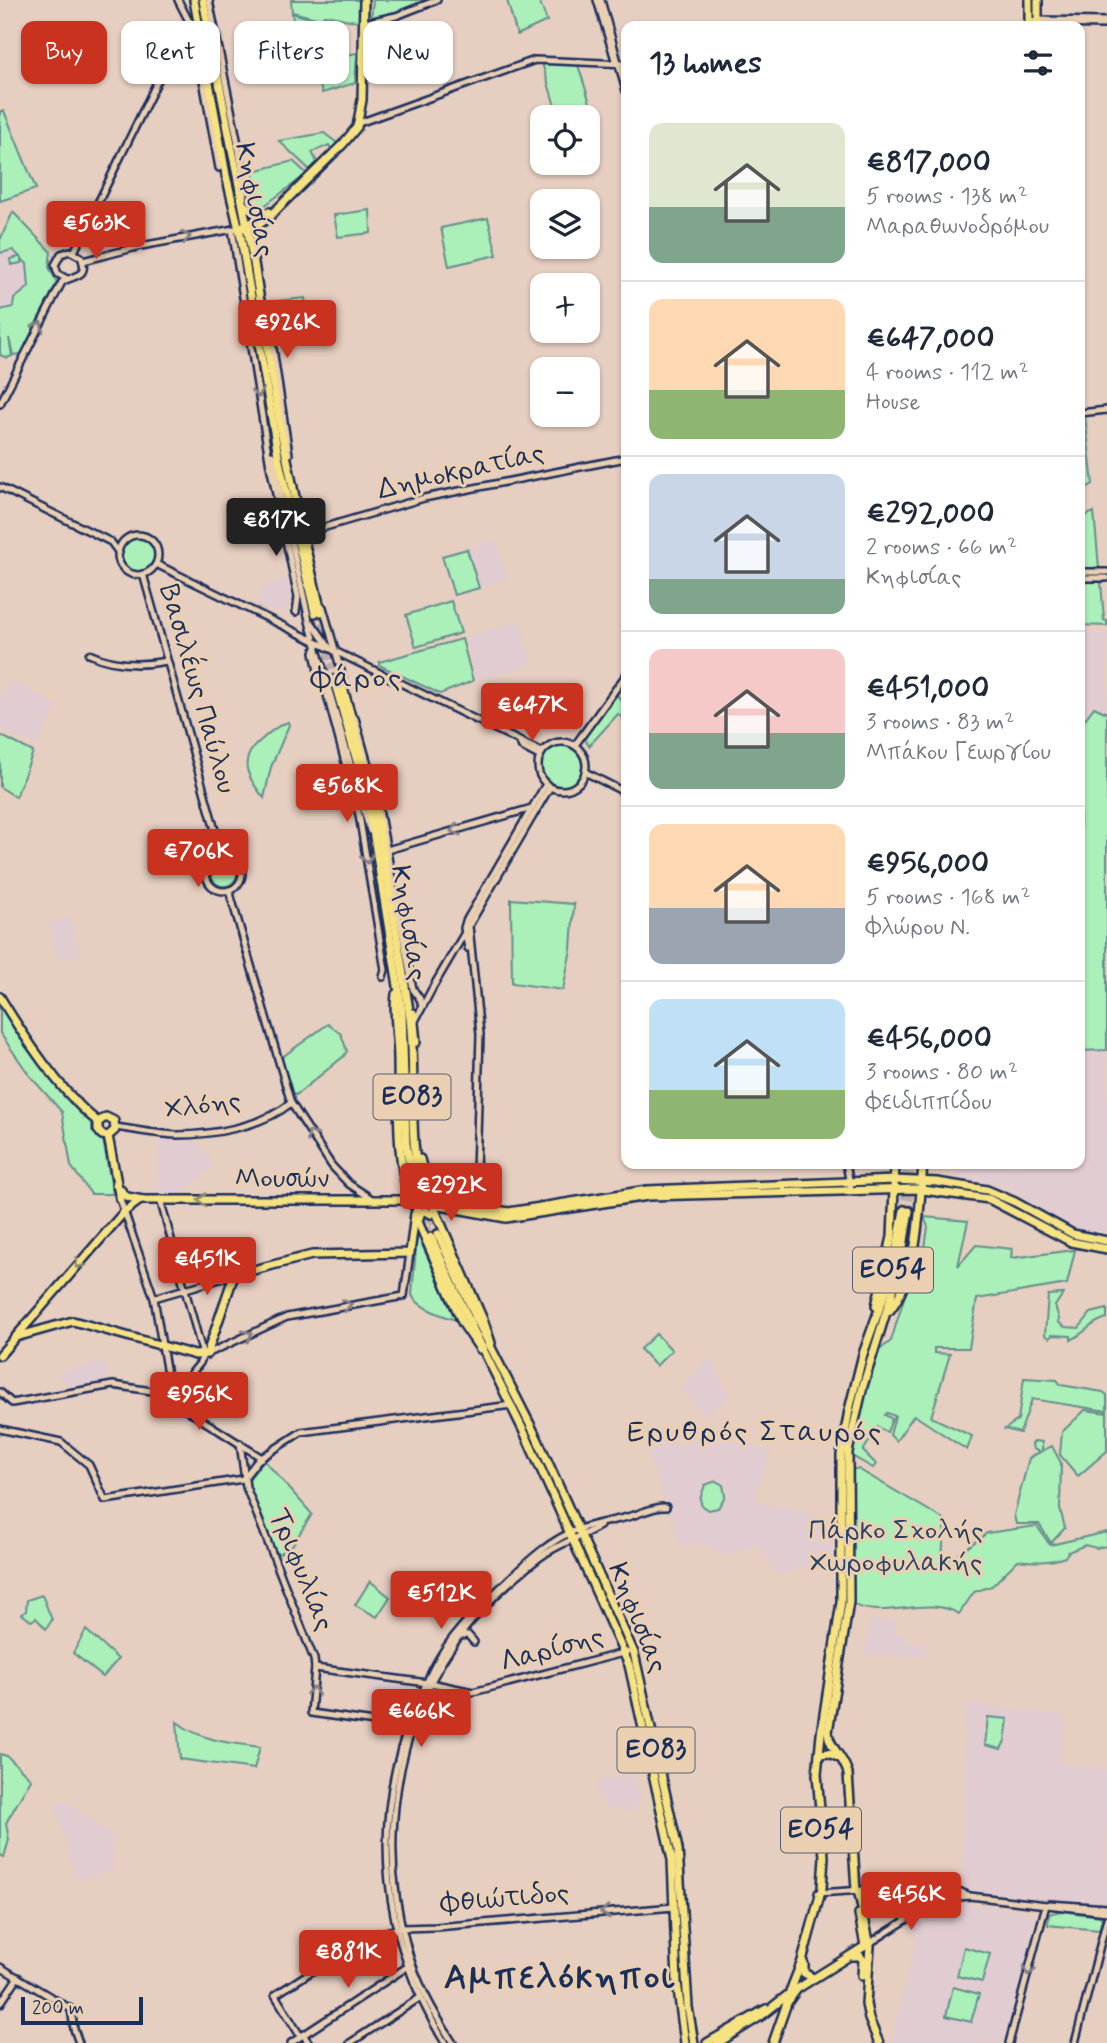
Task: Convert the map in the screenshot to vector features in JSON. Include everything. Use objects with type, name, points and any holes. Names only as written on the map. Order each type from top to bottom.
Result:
[{"type":"main road","name":"Κηφισίας","points":[[194,0],[196,21]]},
{"type":"main road","name":"Κηφισίας","points":[[204,0],[209,21]]},
{"type":"main road","points":[[364,0],[364,21]]},
{"type":"main road","points":[[1029,0],[1033,21]]},
{"type":"main road","points":[[1034,21],[1038,0]]},
{"type":"main road","points":[[251,247],[252,239],[264,222],[343,145],[359,123],[363,62]]},
{"type":"main road","name":"Κηφισίας","points":[[220,82],[242,201],[241,227],[251,247],[315,613]]},
{"type":"main road","name":"Κηφισίας","points":[[207,84],[226,176],[241,227],[279,461],[315,613]]},
{"type":"main road","points":[[222,97],[230,106]]},
{"type":"main road","points":[[219,168],[226,176]]},
{"type":"main road","points":[[242,201],[254,212],[268,213]]},
{"type":"main road","points":[[241,227],[258,220],[281,204]]},
{"type":"main road","points":[[241,227],[264,222]]},
{"type":"main road","points":[[260,304],[268,315]]},
{"type":"main road","points":[[274,387],[281,409]]},
{"type":"main road","points":[[272,422],[272,455]]},
{"type":"main road","name":"Κηφισίας","points":[[337,677],[364,785],[374,842],[382,852]]},
{"type":"main road","name":"Κηφισίας","points":[[337,677],[374,798],[401,989],[411,1025],[415,1176]]},
{"type":"main road","name":"Κηφισίας","points":[[401,989],[411,1002],[415,1021],[416,1130],[421,1164],[432,1203],[434,1235],[629,1652],[680,1858],[688,2007],[695,2043]]},
{"type":"main road","name":"ΕΟ83","points":[[401,989],[394,1007],[398,1059],[398,1136],[406,1186]]},
{"type":"main road","points":[[0,997],[16,1024],[53,1073],[98,1122],[98,1130],[102,1135],[113,1133],[116,1127],[114,1121],[109,1118],[98,1122]]},
{"type":"main road","points":[[107,1136],[120,1199]]},
{"type":"main road","points":[[899,1169],[916,1198],[918,1209]]},
{"type":"main road","name":"ΕΟ54","points":[[885,1317],[900,1298],[907,1280],[918,1209],[899,1169]]},
{"type":"main road","name":"ΕΟ54","points":[[872,1327],[892,1237],[895,1208],[918,1169]]},
{"type":"main road","points":[[895,1208],[899,1197],[919,1169]]},
{"type":"main road","points":[[432,1203],[509,1212],[647,1190],[908,1184],[993,1192],[1068,1232],[1107,1241]]},
{"type":"main road","points":[[908,1184],[989,1199],[1071,1242],[1107,1249]]},
{"type":"main road","points":[[116,1185],[127,1197],[143,1200]]},
{"type":"main road","points":[[16,1337],[73,1321],[149,1345],[162,1345],[195,1355],[205,1354],[234,1275],[315,1254],[410,1253],[411,1237],[427,1185]]},
{"type":"main road","points":[[432,1203],[506,1218],[648,1196],[851,1185]]},
{"type":"main road","name":"Κηφισίας","points":[[406,1186],[416,1218],[434,1235],[484,1322],[489,1353],[537,1438],[575,1534]]},
{"type":"main road","points":[[406,1186],[431,1214],[434,1235],[417,1233],[411,1237]]},
{"type":"main road","points":[[918,1209],[937,1191]]},
{"type":"main road","points":[[0,1355],[124,1212],[134,1203],[143,1200]]},
{"type":"main road","name":"Μουσών","points":[[143,1200],[432,1203]]},
{"type":"main road","name":"ΕΟ54","points":[[813,1978],[805,1975],[803,1967],[821,1893],[814,1797],[841,1602],[841,1455],[852,1397],[872,1327],[893,1270],[906,1211],[899,1271],[863,1386],[847,1456],[849,1602],[828,1732],[829,1741],[844,1760],[848,1774],[856,1889],[867,1945]]},
{"type":"main road","points":[[416,1218],[421,1212],[431,1214]]},
{"type":"main road","name":"Κηφισίας","points":[[629,1652],[670,1850],[677,1982],[685,2043]]},
{"type":"main road","points":[[818,1754],[832,1754],[844,1760]]},
{"type":"main road","name":"ΕΟ54","points":[[718,2043],[761,2016],[790,1983],[821,1893]]},
{"type":"main road","points":[[774,2043],[779,2025],[796,1989],[867,1945]]},
{"type":"main road","points":[[867,1945],[866,1997],[876,2043]]},
{"type":"main road","points":[[845,1959],[857,1955],[863,1960],[864,2020],[876,2043]]},
{"type":"main road","points":[[707,2043],[758,2011],[773,2005],[779,2012],[779,2025]]},
{"type":"street","points":[[178,0],[190,21]]},
{"type":"street","name":"Κηφισίας","points":[[209,0],[212,21]]},
{"type":"street","points":[[373,21],[396,16],[437,0]]},
{"type":"street","points":[[359,123],[535,60],[621,63],[599,0]]},
{"type":"street","points":[[1085,23],[1107,23]]},
{"type":"street","name":"Κηφισίας","points":[[220,65],[245,190],[242,201]]},
{"type":"street","points":[[74,252],[156,84]]},
{"type":"street","points":[[205,84],[219,168]]},
{"type":"street","points":[[83,261],[141,246],[241,227],[270,466],[298,597],[296,612]]},
{"type":"street","points":[[0,404],[61,282],[74,279],[83,268],[83,261],[74,252],[63,252],[55,261],[58,274],[67,279]]},
{"type":"street","points":[[268,315],[281,409],[305,533],[321,661],[337,677]]},
{"type":"street","points":[[1085,412],[1107,410]]},
{"type":"street","points":[[272,455],[303,596],[302,606],[288,628]]},
{"type":"street","name":"Δημοκρατίας","points":[[305,533],[424,498],[621,459]]},
{"type":"street","points":[[0,487],[111,542],[138,536],[149,538],[157,550],[156,564]]},
{"type":"street","points":[[118,553],[124,541]]},
{"type":"street","points":[[111,542],[124,569],[134,575],[142,574],[156,564]]},
{"type":"street","points":[[156,564],[524,743],[541,754]]},
{"type":"street","points":[[1085,572],[1107,572]]},
{"type":"street","name":"Βασιλέως Παύλου","points":[[142,574],[222,855]]},
{"type":"street","points":[[1085,578],[1107,578]]},
{"type":"street","points":[[303,596],[328,627],[337,677]]},
{"type":"street","points":[[328,627],[314,653],[359,815],[385,970],[383,977]]},
{"type":"street","points":[[321,661],[332,649]]},
{"type":"street","points":[[89,654],[109,662],[131,664],[167,661]]},
{"type":"street","points":[[337,677],[343,662],[354,660]]},
{"type":"street","points":[[332,671],[338,671],[337,677],[332,671]]},
{"type":"street","points":[[575,745],[621,682]]},
{"type":"street","points":[[582,735],[582,752]]},
{"type":"street","points":[[557,742],[575,745],[582,752],[585,772],[573,787],[562,790],[548,786],[538,771],[541,754],[557,742]]},
{"type":"street","points":[[585,772],[621,790]]},
{"type":"street","points":[[472,956],[467,947],[466,920],[532,808],[548,786]]},
{"type":"street","points":[[415,1021],[530,823],[548,786]]},
{"type":"street","points":[[422,1007],[421,999],[413,989],[382,852],[532,808]]},
{"type":"street","points":[[521,811],[528,815],[530,823]]},
{"type":"street","points":[[222,855],[232,856],[242,868],[238,884],[229,890],[212,886],[207,876],[210,862],[222,855]]},
{"type":"street","points":[[229,890],[291,1103],[332,1166],[349,1184],[375,1201]]},
{"type":"street","points":[[469,926],[480,1034],[475,1207]]},
{"type":"street","points":[[457,947],[462,944],[467,947]]},
{"type":"street","points":[[433,986],[442,991]]},
{"type":"street","name":"Χλόης","points":[[116,1127],[174,1135],[214,1132],[254,1122],[284,1109],[291,1103]]},
{"type":"street","points":[[847,1169],[851,1185]]},
{"type":"street","points":[[120,1199],[154,1298],[171,1398]]},
{"type":"street","points":[[160,1199],[205,1354]]},
{"type":"street","points":[[171,1398],[205,1354],[287,1317],[404,1296],[410,1253]]},
{"type":"street","points":[[154,1298],[234,1275]]},
{"type":"street","points":[[0,1392],[12,1403],[115,1385],[158,1392],[262,1458]]},
{"type":"street","points":[[0,1429],[61,1442],[89,1465],[104,1500],[243,1479],[262,1458],[307,1431],[512,1405]]},
{"type":"street","name":"Τριφυλίας","points":[[240,1443],[243,1479],[314,1659],[311,1713],[410,1727]]},
{"type":"street","points":[[445,2043],[407,1967],[388,1881],[386,1846],[395,1771],[410,1727],[450,1641],[472,1615],[524,1565],[540,1552],[575,1534],[648,1511]]},
{"type":"street","points":[[428,1684],[460,1636],[491,1602],[550,1550],[575,1534]]},
{"type":"street","points":[[460,1636],[468,1635],[474,1642]]},
{"type":"street","name":"Λαρίσης","points":[[315,1668],[473,1692],[629,1652]]},
{"type":"street","points":[[939,1899],[942,1885]]},
{"type":"street","points":[[821,1893],[942,1885],[970,1896]]},
{"type":"street","points":[[867,1945],[939,1899],[970,1896],[1107,1910]]},
{"type":"street","points":[[1010,2043],[1046,1905]]},
{"type":"street","name":"Φθιώτιδος","points":[[301,2036],[275,1995],[367,1936],[399,1928],[674,1907]]},
{"type":"street","points":[[1075,2043],[1107,1919]]},
{"type":"street","points":[[399,1928],[422,1996],[453,2043]]},
{"type":"street","points":[[0,1967],[71,2009],[79,2043]]},
{"type":"street","points":[[291,2043],[407,1967]]},
{"type":"street","points":[[0,2004],[18,1977]]},
{"type":"street","points":[[350,2043],[422,1996]]},
{"type":"street","points":[[301,2036],[309,2043]]},
{"type":"shaded area","points":[[12,250],[27,264],[29,287],[13,299],[13,306],[0,310],[0,253]]},
{"type":"shaded area","points":[[496,540],[507,579],[479,588],[467,549]]},
{"type":"shaded area","points":[[290,577],[293,596],[286,610],[274,612],[255,604],[264,587]]},
{"type":"shaded area","points":[[519,621],[532,664],[477,681],[466,637]]},
{"type":"shaded area","points":[[1085,632],[1107,633],[1107,1237],[1070,1229],[1025,1203],[1024,1196],[1010,1188],[1008,1190],[960,1178],[960,1169],[1085,1169]]},
{"type":"shaded area","points":[[9,680],[57,705],[36,746],[0,729],[0,698]]},
{"type":"shaded area","points":[[69,917],[80,954],[59,960],[49,923]]},
{"type":"shaded area","points":[[161,1134],[190,1135],[214,1165],[177,1199],[155,1199]]},
{"type":"shaded area","points":[[711,1357],[728,1395],[707,1415],[680,1388]]},
{"type":"shaded area","points":[[93,1364],[107,1366],[106,1381],[71,1387],[59,1376],[58,1372]]},
{"type":"shaded area","points":[[709,1432],[771,1452],[753,1499],[775,1507],[783,1505],[836,1520],[837,1554],[777,1576],[761,1546],[754,1544],[728,1556],[699,1541],[682,1547],[649,1457],[653,1439],[684,1445],[697,1433]]},
{"type":"shaded area","points":[[871,1620],[895,1620],[895,1634],[906,1634],[906,1643],[924,1643],[924,1656],[865,1655]]},
{"type":"shaded area","points":[[372,1680],[413,1688],[412,1698],[402,1720],[367,1715]]},
{"type":"shaded area","points":[[966,1704],[1065,1716],[1059,1764],[1107,1770],[1107,1901],[1103,1904],[981,1892],[967,1890],[962,1885]]},
{"type":"shaded area","points":[[633,1774],[641,1801],[635,1801],[636,1810],[626,1813],[625,1807],[606,1811],[596,1782]]},
{"type":"shaded area","points":[[58,1802],[65,1802],[115,1837],[111,1855],[114,1868],[83,1880],[77,1879],[58,1814]]},
{"type":"shaded area","points":[[951,1902],[1017,1910],[1033,1915],[1036,1927],[1005,2043],[891,2043],[915,1946],[913,1921]]},
{"type":"green space","points":[[291,0],[359,0],[359,21],[324,15],[320,19],[292,12]]},
{"type":"green space","points":[[373,0],[430,0],[371,18]]},
{"type":"green space","points":[[507,0],[539,0],[547,21],[517,35]]},
{"type":"green space","points":[[292,13],[320,21],[294,21]]},
{"type":"green space","points":[[357,53],[355,83],[322,93],[320,84],[349,84],[349,54]]},
{"type":"green space","points":[[542,63],[578,65],[591,105],[555,105]]},
{"type":"green space","points":[[0,111],[4,111],[36,189],[0,201]]},
{"type":"green space","points":[[324,133],[337,143],[332,150],[329,145],[312,152],[318,164],[311,171],[279,141]]},
{"type":"green space","points":[[293,161],[307,174],[264,206],[250,202],[254,171]]},
{"type":"green space","points":[[370,210],[371,233],[338,237],[334,215]]},
{"type":"green space","points":[[13,212],[51,252],[49,267],[57,282],[21,354],[13,355],[9,338],[12,356],[7,358],[0,355],[0,310],[13,307],[14,299],[29,287],[27,264],[21,258],[21,263],[11,265],[10,259],[20,257],[13,250],[0,253],[0,240]]},
{"type":"green space","points":[[488,218],[497,255],[449,266],[441,228]]},
{"type":"green space","points":[[305,298],[309,321],[269,327],[267,302]]},
{"type":"green space","points":[[1085,416],[1093,484],[1085,487]]},
{"type":"green space","points":[[1094,512],[1099,568],[1085,568],[1085,516]]},
{"type":"green space","points":[[138,538],[150,543],[155,555],[150,567],[138,572],[126,567],[121,555],[126,543]]},
{"type":"green space","points":[[467,549],[479,588],[454,595],[442,556]]},
{"type":"green space","points":[[1085,582],[1101,582],[1104,620],[1107,621],[1107,626],[1085,625]]},
{"type":"green space","points":[[451,601],[461,633],[416,647],[406,615]]},
{"type":"green space","points":[[462,639],[473,681],[440,694],[379,665],[379,662]]},
{"type":"green space","points":[[617,695],[621,700],[621,717],[618,714],[589,746],[584,738]]},
{"type":"green space","points":[[1094,707],[1107,713],[1107,1050],[1085,1051],[1085,719]]},
{"type":"green space","points":[[288,722],[271,767],[264,798],[249,776],[249,755],[270,733]]},
{"type":"green space","points":[[0,735],[33,752],[16,797],[0,787]]},
{"type":"green space","points":[[561,745],[576,751],[582,766],[576,781],[561,787],[546,781],[540,766],[546,751]]},
{"type":"green space","points":[[224,860],[233,864],[237,873],[233,882],[224,886],[215,882],[211,873],[215,864]]},
{"type":"green space","points":[[511,899],[574,904],[571,949],[563,990],[512,983]]},
{"type":"green space","points":[[0,1005],[34,1055],[87,1116],[92,1123],[92,1131],[103,1140],[113,1194],[91,1194],[71,1166],[62,1112],[30,1076],[0,1033]]},
{"type":"green space","points":[[328,1024],[341,1034],[347,1051],[296,1095],[291,1093],[281,1058]]},
{"type":"green space","points":[[924,1217],[968,1221],[958,1266],[976,1245],[1012,1249],[1011,1258],[1075,1250],[1067,1284],[977,1299],[969,1348],[934,1348],[934,1353],[950,1354],[931,1417],[972,1436],[967,1450],[914,1415],[896,1441],[890,1435],[895,1416],[887,1413],[885,1415],[892,1419],[887,1432],[878,1427],[863,1451],[876,1464],[873,1468],[852,1456],[859,1414],[878,1351],[891,1341],[911,1275],[921,1276],[928,1227]]},
{"type":"green space","points":[[417,1236],[456,1320],[425,1307],[412,1295]]},
{"type":"green space","points":[[1063,1294],[1055,1306],[1058,1322],[1065,1327],[1079,1328],[1091,1313],[1107,1309],[1107,1318],[1071,1340],[1071,1336],[1052,1335],[1050,1338],[1045,1335],[1048,1295]]},
{"type":"green space","points":[[656,1334],[672,1350],[656,1366],[640,1349]]},
{"type":"green space","points":[[1024,1378],[1057,1380],[1061,1385],[1103,1392],[1107,1395],[1107,1411],[1032,1399],[1020,1433],[1005,1429],[1018,1420]]},
{"type":"green space","points":[[1085,1410],[1107,1413],[1107,1451],[1078,1476],[1060,1455],[1062,1432]]},
{"type":"green space","points":[[1035,1441],[1042,1442],[1042,1451],[1052,1446],[1061,1463],[1060,1509],[1065,1528],[1051,1543],[1039,1524],[1016,1524],[1014,1515],[1029,1458],[1040,1452],[1033,1449],[1032,1444]]},
{"type":"green space","points":[[264,1460],[312,1514],[291,1547],[287,1547],[280,1554],[273,1550],[247,1482]]},
{"type":"green space","name":"Πάρκο Σχολής Χωροφυλακής","points":[[854,1469],[945,1520],[942,1558],[952,1559],[987,1533],[1037,1526],[1050,1545],[1107,1532],[1107,1546],[1096,1548],[1085,1545],[1068,1552],[1065,1557],[1053,1560],[1018,1560],[992,1586],[974,1592],[959,1614],[933,1607],[891,1610],[864,1608],[851,1603],[850,1473]]},
{"type":"green space","points":[[716,1481],[723,1485],[725,1496],[718,1508],[708,1510],[702,1506],[700,1499],[705,1485]]},
{"type":"green space","points":[[370,1581],[390,1597],[377,1617],[355,1605]]},
{"type":"green space","points":[[42,1595],[52,1620],[46,1629],[36,1618],[31,1621],[22,1614],[26,1611],[27,1600]]},
{"type":"green space","points":[[86,1630],[118,1659],[103,1677],[73,1653]]},
{"type":"green space","points":[[988,1717],[1008,1719],[1001,1749],[985,1745]]},
{"type":"green space","points":[[177,1722],[206,1737],[260,1747],[254,1769],[180,1759]]},
{"type":"green space","points":[[0,1754],[7,1756],[31,1779],[6,1823],[9,1840],[4,1857],[0,1855]]},
{"type":"green space","points":[[1060,1911],[1100,1916],[1102,1919],[1099,1930],[1048,1925],[1049,1914]]},
{"type":"green space","points":[[964,1947],[990,1954],[982,1982],[957,1976]]},
{"type":"green space","points":[[953,1987],[979,1994],[971,2022],[946,2016]]},
{"type":"tunnel","points":[[321,612],[333,653]]},
{"type":"tunnel","points":[[315,613],[334,680]]},
{"type":"tunnel","points":[[904,1210],[906,1169]]},
{"type":"tunnel","points":[[909,1211],[912,1169]]},
{"type":"tunnel","points":[[418,1175],[423,1198]]},
{"type":"tunnel","points":[[412,1177],[431,1237]]},
{"type":"tunnel","points":[[426,1209],[438,1234]]},
{"type":"district","name":"Φάρος","points":[[357,678]]},
{"type":"district","name":"Ερυθρός Σταυρός","points":[[755,1432]]},
{"type":"district","name":"Αμπελόκηποι","points":[[560,1978]]}]
